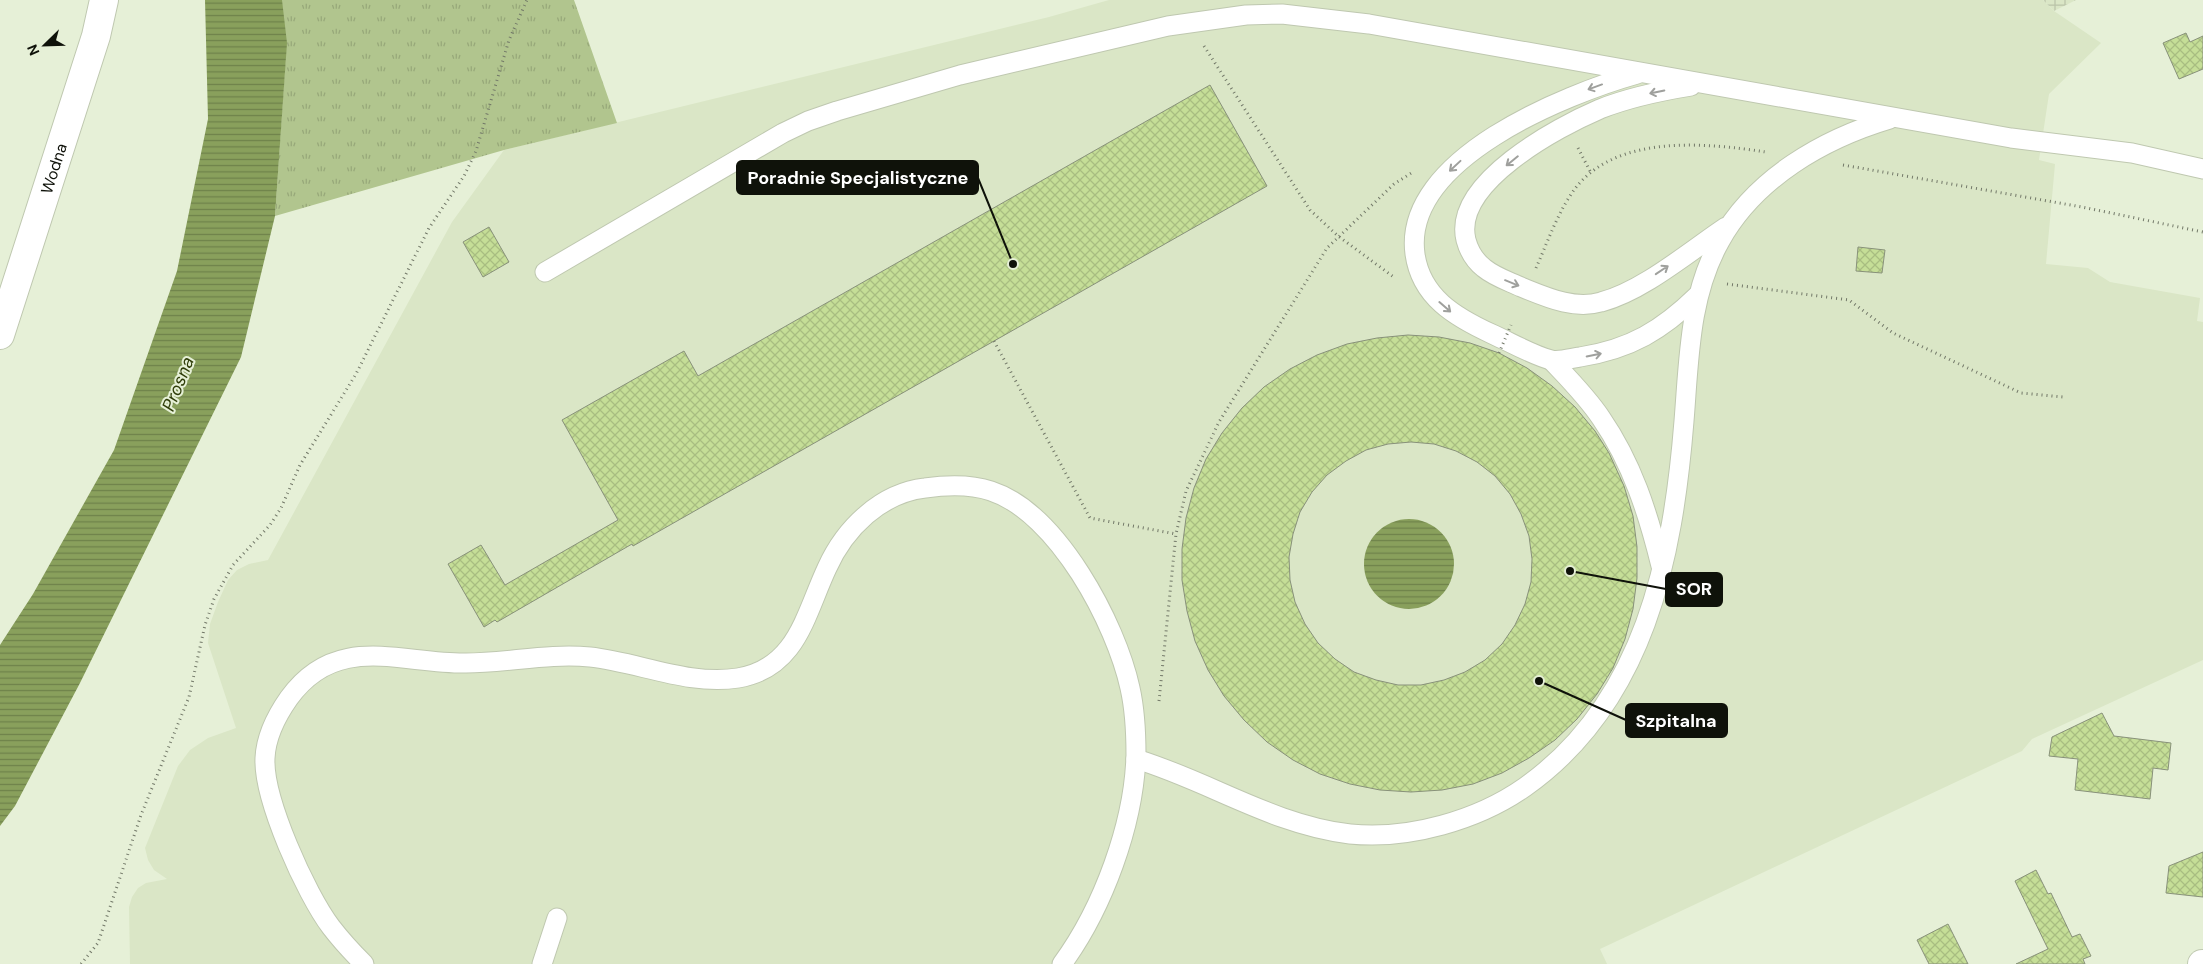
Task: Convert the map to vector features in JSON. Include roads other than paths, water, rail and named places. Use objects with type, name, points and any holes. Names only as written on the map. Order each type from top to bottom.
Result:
[{"type":"street","name":"Wodna","points":[[0,335],[96,36],[104,0]]},
{"type":"lane","points":[[545,272],[782,133],[808,121],[960,75],[1189,22],[1246,15],[1282,14],[1369,24],[2041,143],[2158,158],[2203,170]]},
{"type":"lane","points":[[1642,72],[1576,94],[1539,110],[1475,149],[1444,176],[1423,210],[1416,229],[1414,246],[1417,266],[1424,283],[1435,298],[1468,323],[1552,360],[1583,394],[1618,444],[1642,496],[1662,570]]},
{"type":"lane","points":[[1705,83],[1628,99],[1578,119],[1526,150],[1487,183],[1469,209],[1464,234],[1474,258],[1495,276],[1560,301],[1580,305],[1599,303],[1614,298],[1654,276],[1729,225],[1762,189],[1802,157],[1847,133],[1895,117]]},
{"type":"lane","points":[[2158,158],[2203,157]]},
{"type":"lane","points":[[1136,759],[1175,772],[1278,817],[1352,834],[1404,832],[1446,824],[1496,806],[1538,778],[1576,743],[1595,720],[1610,698],[1635,649],[1662,570],[1678,494],[1691,337],[1700,288],[1712,257],[1729,225]]},
{"type":"lane","points":[[1552,360],[1599,354],[1635,342],[1666,324],[1700,288]]},
{"type":"lane","points":[[364,964],[336,933],[319,909],[289,846],[266,782],[265,752],[275,721],[294,690],[317,670],[338,661],[360,655],[463,663],[570,656],[593,658],[703,678],[738,678],[753,674],[779,660],[788,650],[805,621],[835,552],[857,524],[885,500],[913,490],[956,486],[982,488],[1001,495],[1030,514],[1066,553],[1100,608],[1125,669],[1134,710],[1136,759],[1130,800],[1111,871],[1084,930],[1062,964]]},
{"type":"lane","points":[[542,964],[557,918]]},
{"type":"water","name":"Prosna","points":[[205,0],[282,0],[287,43],[275,216],[241,357],[80,683],[15,806],[0,826],[0,645],[33,594],[114,450],[177,271],[208,119]]},
{"type":"water","points":[[1409,519],[1426,523],[1441,532],[1450,547],[1454,564],[1450,581],[1441,596],[1426,605],[1409,609],[1392,605],[1377,596],[1368,581],[1364,564],[1368,547],[1377,532],[1392,523]]},
{"type":"place","name":"Poradnie Specjalistyczne","points":[[1013,264]]},
{"type":"place","name":"SOR","points":[[1570,571]]},
{"type":"place","name":"Szpitalna","points":[[1539,681]]}]
